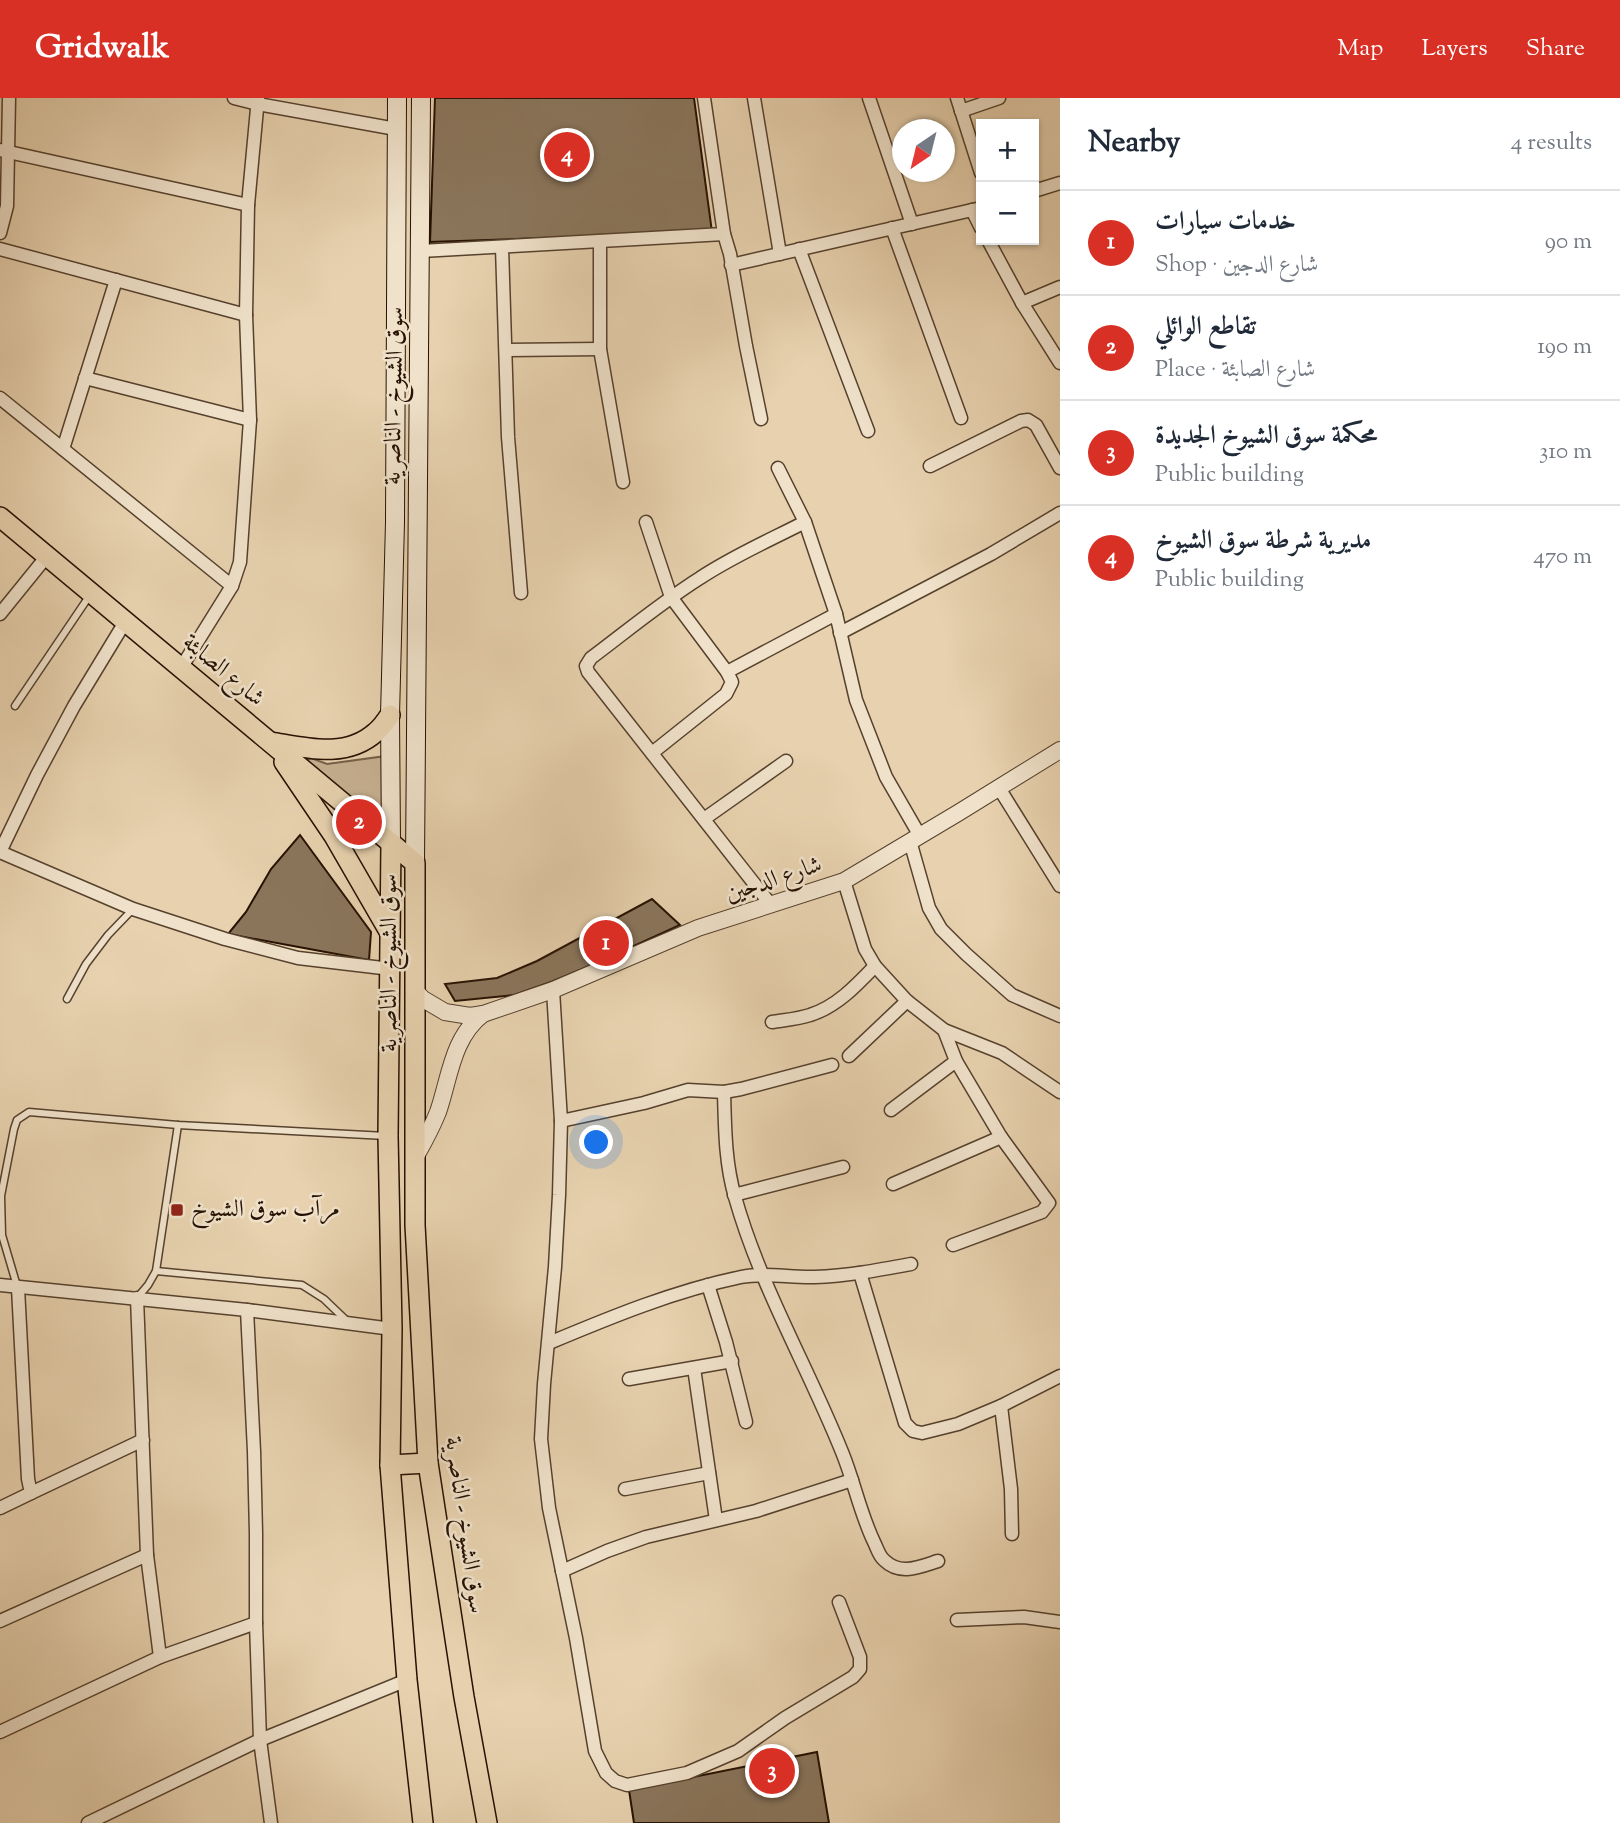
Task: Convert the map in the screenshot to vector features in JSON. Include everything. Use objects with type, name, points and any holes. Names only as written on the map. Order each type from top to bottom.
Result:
[{"type":"main road","name":"سوق الشيوخ - الناصرية","points":[[397,98],[395,522],[390,715],[390,1465],[407,1680],[423,1823]]},
{"type":"main road","name":"سوق الشيوخ - الناصرية","points":[[421,98],[414,990],[415,1225],[428,1463],[464,1697],[487,1823]]},
{"type":"main road","name":"شارع الصابئة","points":[[0,517],[415,863]]},
{"type":"main road","points":[[269,741],[318,750],[339,750],[359,744],[377,732],[390,715]]},
{"type":"main road","points":[[269,741],[334,836],[391,935]]},
{"type":"main road","points":[[390,1465],[428,1463]]},
{"type":"street","points":[[0,233],[7,206],[4,151],[9,98]]},
{"type":"street","points":[[234,98],[396,129]]},
{"type":"street","points":[[704,98],[724,234],[761,419]]},
{"type":"street","points":[[754,98],[780,254]]},
{"type":"street","points":[[869,98],[912,224]]},
{"type":"street","points":[[957,98],[976,158]]},
{"type":"street","points":[[961,111],[999,98]]},
{"type":"street","points":[[181,668],[232,586],[240,562],[250,420],[246,314],[248,205],[258,101]]},
{"type":"street","points":[[4,151],[248,205]]},
{"type":"street","points":[[1039,189],[1060,183]]},
{"type":"street","points":[[732,265],[976,209]]},
{"type":"street","points":[[892,228],[961,418]]},
{"type":"street","points":[[421,251],[724,234]]},
{"type":"street","points":[[600,241],[600,349],[623,482]]},
{"type":"street","points":[[991,245],[1022,303],[1060,363]]},
{"type":"street","points":[[502,247],[508,437],[521,593]]},
{"type":"street","points":[[0,249],[246,314]]},
{"type":"street","points":[[799,249],[868,431]]},
{"type":"street","points":[[63,449],[116,280]]},
{"type":"street","points":[[1022,303],[1060,287]]},
{"type":"street","points":[[506,351],[600,349]]},
{"type":"street","points":[[85,378],[250,420]]},
{"type":"street","points":[[0,398],[232,586]]},
{"type":"street","points":[[930,466],[1028,420],[1035,425],[1060,468]]},
{"type":"street","points":[[778,468],[805,522],[836,614],[856,700],[915,839],[929,908],[941,929],[1012,995],[1060,1016]]},
{"type":"street","points":[[840,633],[991,554],[1060,513]]},
{"type":"street","points":[[646,522],[671,597],[732,682],[726,694],[652,753]]},
{"type":"street","points":[[771,905],[586,666],[591,658],[671,597],[726,562],[805,522]]},
{"type":"street","points":[[0,614],[47,556]]},
{"type":"street","points":[[727,672],[836,614]]},
{"type":"street","points":[[125,622],[74,706],[0,852],[133,909],[225,939],[298,958],[391,969]]},
{"type":"street","name":"شارع الدجين","points":[[414,990],[423,999],[445,1012],[457,1015],[482,1014],[553,990],[698,928],[844,880],[1058,755]]},
{"type":"street","points":[[704,819],[786,761]]},
{"type":"street","points":[[999,788],[1060,886]]},
{"type":"street","points":[[844,880],[865,949],[875,966],[906,1001],[944,1030],[1002,1053],[1060,1092]]},
{"type":"street","points":[[772,1022],[810,1015],[834,1004],[875,966]]},
{"type":"street","points":[[553,990],[561,1121],[559,1195],[541,1438],[549,1508],[576,1638],[595,1751],[606,1773],[615,1781],[627,1785],[687,1773],[738,1751],[785,1717],[853,1677],[860,1669],[860,1657],[839,1602]]},
{"type":"street","points":[[849,1056],[906,1001]]},
{"type":"street","points":[[416,1156],[438,1113],[461,1039],[470,1025],[482,1014]]},
{"type":"street","points":[[944,1030],[956,1061],[1001,1137],[1049,1203],[1042,1212],[953,1245]]},
{"type":"street","points":[[891,1110],[956,1061]]},
{"type":"street","points":[[561,1121],[688,1090],[741,1090],[832,1065]]},
{"type":"street","points":[[724,1092],[725,1139],[734,1195],[763,1276],[844,1455],[867,1528],[881,1559],[893,1568],[909,1570],[938,1561]]},
{"type":"street","points":[[893,1184],[1001,1137]]},
{"type":"street","points":[[734,1195],[843,1167]]},
{"type":"street","points":[[549,1343],[631,1309],[743,1277],[815,1278],[911,1264]]},
{"type":"street","points":[[860,1273],[905,1423],[912,1430],[922,1433],[958,1424],[1060,1376]]},
{"type":"street","points":[[0,1285],[247,1310],[391,1329]]},
{"type":"street","points":[[708,1285],[732,1361],[746,1422]]},
{"type":"street","points":[[18,1287],[28,1479],[31,1493]]},
{"type":"street","points":[[137,1298],[148,1555],[160,1657]]},
{"type":"street","points":[[247,1310],[256,1520],[260,1740],[271,1823]]},
{"type":"street","points":[[629,1379],[732,1361]]},
{"type":"street","points":[[694,1368],[716,1520]]},
{"type":"street","points":[[1001,1406],[1011,1489],[1012,1534]]},
{"type":"street","points":[[0,1508],[143,1440]]},
{"type":"street","points":[[625,1489],[709,1473]]},
{"type":"street","points":[[562,1571],[646,1537],[756,1511],[852,1480]]},
{"type":"street","points":[[0,1621],[148,1555]]},
{"type":"street","points":[[957,1620],[1024,1617],[1060,1622]]},
{"type":"street","points":[[0,1732],[160,1657],[256,1623]]},
{"type":"street","points":[[88,1823],[110,1818],[260,1740],[407,1680]]},
{"type":"lane","points":[[15,706],[92,593]]},
{"type":"lane","points":[[67,999],[86,964],[108,935],[133,909]]},
{"type":"lane","points":[[18,1287],[2,1235],[1,1196],[13,1129],[17,1121],[29,1112],[178,1125],[388,1136]]},
{"type":"lane","points":[[137,1298],[156,1271],[178,1125]]},
{"type":"lane","points":[[156,1271],[302,1285],[324,1299],[349,1323]]},
{"type":"shaded area","points":[[386,756],[384,819],[380,821],[307,763],[311,758],[327,764]]},
{"type":"building","points":[[435,98],[694,98],[712,232],[430,242]]},
{"type":"building","points":[[300,835],[371,932],[369,960],[228,934],[246,912],[271,869]]},
{"type":"building","points":[[652,899],[680,925],[551,982],[514,995],[455,1001],[445,984],[497,978],[537,961]]},
{"type":"building","points":[[817,1752],[829,1823],[634,1823],[629,1790]]},
{"type":"place","name":"مديرية شرطة سوق الشيوخ","points":[[567,155]]},
{"type":"place","name":"تقاطع الوائلي","points":[[359,822]]},
{"type":"place","name":"خدمات سيارات","points":[[606,943]]},
{"type":"place","name":"مرآب سوق الشيوخ","points":[[177,1210]]},
{"type":"place","name":"محكمة سوق الشيوخ الجديدة","points":[[772,1771]]}]
